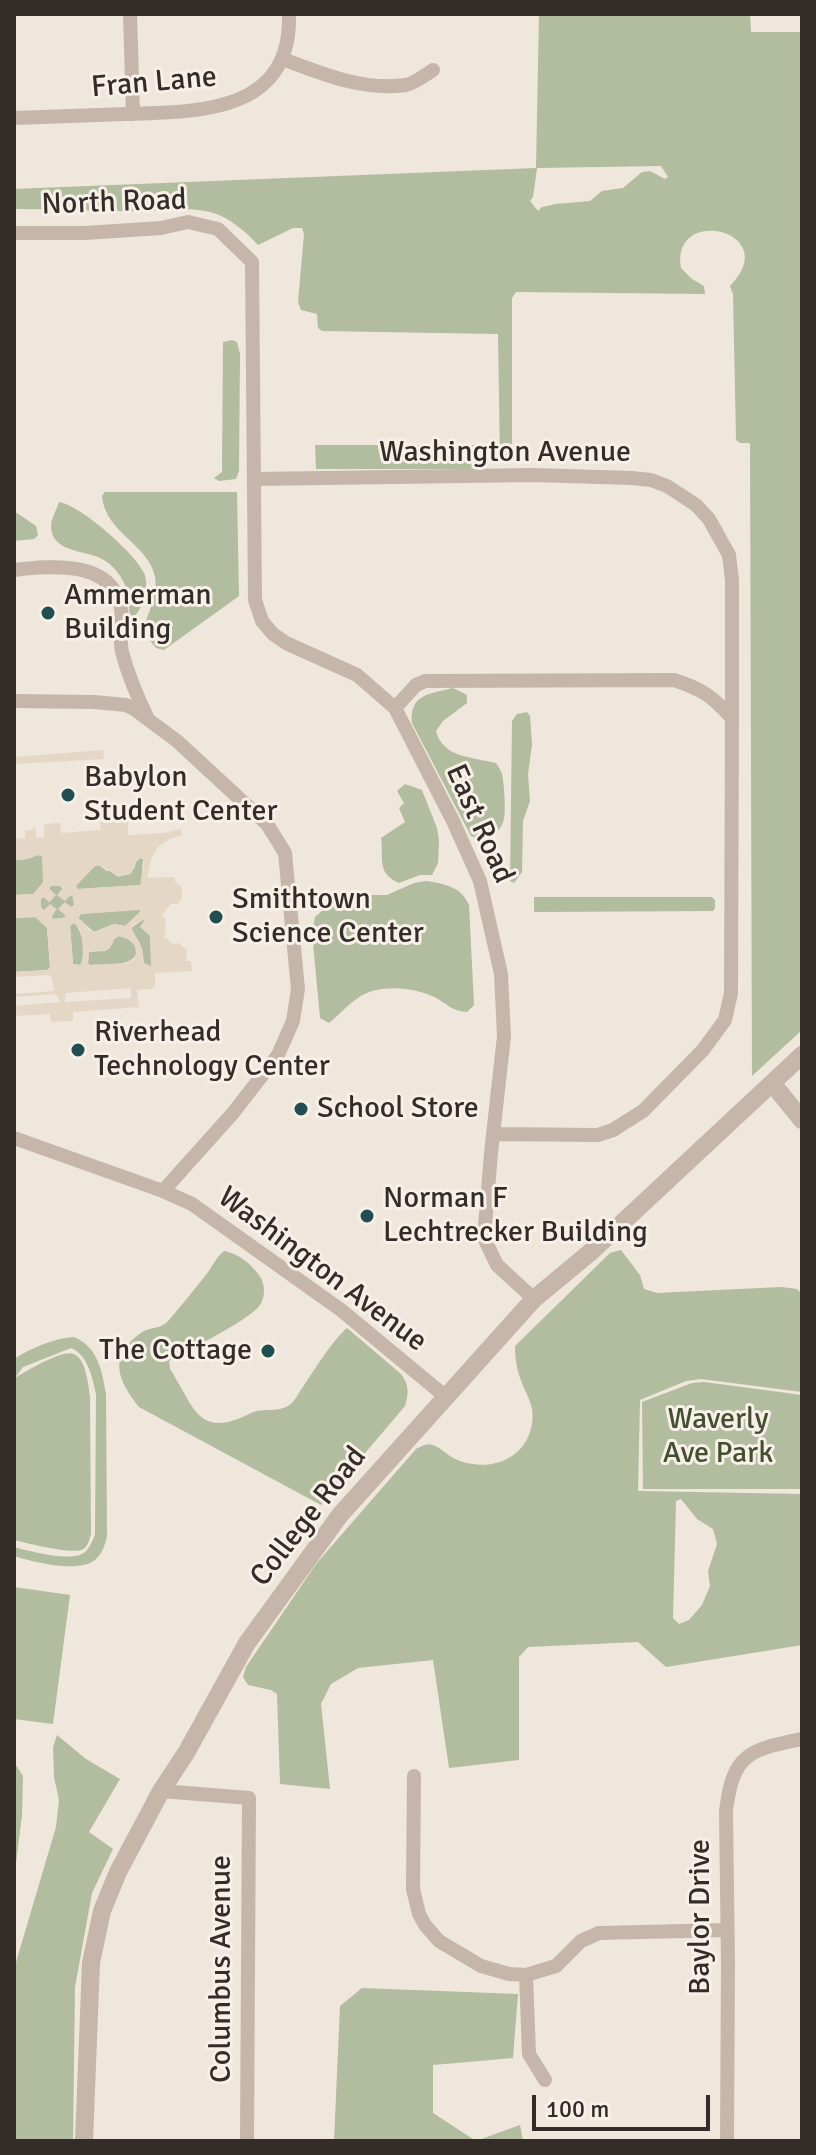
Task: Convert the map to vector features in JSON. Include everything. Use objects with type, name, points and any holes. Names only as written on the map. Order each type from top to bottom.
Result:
[{"type":"street","points":[[130,14],[133,114]]},
{"type":"street","points":[[289,14],[283,59],[363,85],[408,85],[433,70]]},
{"type":"street","name":"Fran Lane","points":[[14,118],[179,112],[226,105],[260,89],[283,59]]},
{"type":"street","name":"North Road","points":[[14,233],[85,233],[161,228],[188,222],[218,229],[252,262],[254,479]]},
{"type":"street","name":"Washington Avenue","points":[[254,479],[533,475],[651,480],[667,486],[696,505],[709,519],[729,555],[732,580],[731,993],[725,1020],[703,1050],[643,1111],[613,1130],[598,1135],[493,1134]]},
{"type":"street","name":"East Road","points":[[254,479],[255,600],[262,621],[286,643],[357,675],[395,708],[480,881],[501,974],[504,1036],[484,1238],[497,1265],[534,1299]]},
{"type":"street","name":"Washington Avenue","points":[[14,570],[48,566],[84,570],[103,579],[114,590],[121,607],[122,649],[133,688],[147,717]]},
{"type":"street","points":[[395,708],[416,685],[425,681],[674,680],[698,687],[714,698],[732,718]]},
{"type":"street","name":"Washington Avenue","points":[[14,701],[126,705],[147,717],[186,749],[267,824],[285,854],[298,989],[293,1021],[278,1055],[233,1113],[163,1191]]},
{"type":"street","name":"College Road","points":[[84,2141],[91,1963],[102,1911],[118,1872],[161,1791],[186,1753],[247,1643],[340,1515],[534,1299],[593,1250],[802,1055]]},
{"type":"street","points":[[772,1083],[802,1120]]},
{"type":"street","name":"Washington Avenue","points":[[14,1138],[192,1204],[341,1310],[446,1397]]},
{"type":"street","name":"Baylor Drive","points":[[727,2141],[726,1811],[729,1789],[737,1768],[754,1751],[802,1739]]},
{"type":"street","points":[[414,1776],[413,1889],[419,1914],[439,1941],[481,1966],[526,1975],[556,1966],[581,1941],[599,1933],[726,1930]]},
{"type":"street","name":"Columbus Avenue","points":[[161,1791],[249,1798],[247,2141]]},
{"type":"street","points":[[526,1975],[529,2054],[545,2080]]},
{"type":"green space","points":[[539,14],[750,14],[751,32],[802,32],[802,1030],[752,1076],[750,443],[736,440],[733,294],[730,286],[743,267],[744,251],[736,239],[722,232],[706,231],[692,236],[682,248],[681,268],[704,286],[705,294],[516,292],[512,298],[512,457],[507,463],[500,460],[498,334],[322,331],[318,328],[317,314],[301,310],[298,302],[302,228],[293,228],[258,245],[229,221],[202,210],[14,209],[14,189],[536,168]],"holes":[[[661,166],[668,177],[665,179],[650,171],[642,172],[623,188],[602,191],[590,201],[556,204],[538,211],[530,201],[537,168]]]},
{"type":"green space","points":[[223,342],[237,342],[240,354],[239,471],[236,479],[219,481],[214,478],[222,472]]},
{"type":"green space","points":[[315,445],[477,445],[486,454],[484,461],[474,469],[316,469]]},
{"type":"green space","points":[[105,492],[237,492],[239,596],[164,650],[156,648],[142,631],[154,597],[155,577],[145,556],[111,520],[102,496]]},
{"type":"green space","points":[[59,502],[93,521],[139,564],[146,578],[146,591],[132,619],[124,584],[112,567],[100,558],[69,549],[52,535],[51,526]]},
{"type":"green space","points":[[14,511],[36,526],[38,535],[34,539],[14,541]]},
{"type":"green space","points":[[453,688],[467,695],[467,703],[443,721],[436,731],[440,740],[445,747],[460,755],[496,763],[502,774],[504,819],[499,830],[487,838],[471,836],[412,723],[412,713],[418,701],[429,694]]},
{"type":"green space","points":[[527,712],[532,745],[528,774],[530,801],[523,821],[522,872],[514,883],[510,881],[512,721],[517,714]]},
{"type":"green space","points":[[405,784],[422,790],[437,828],[438,863],[432,875],[420,875],[399,883],[384,870],[381,838],[405,822],[399,808],[404,803],[397,791]]},
{"type":"green space","points":[[42,856],[44,882],[34,894],[14,895],[14,860]]},
{"type":"green space","points":[[140,858],[143,859],[141,885],[78,889],[75,886],[95,866],[99,865],[107,871],[134,869]]},
{"type":"green space","points":[[426,881],[457,890],[469,905],[474,1005],[467,1012],[461,1011],[424,993],[384,989],[358,998],[329,1023],[320,1018],[312,932],[315,917],[331,903],[352,903],[368,895],[387,895]]},
{"type":"green space","points":[[51,886],[63,889],[57,895],[73,897],[74,905],[71,908],[65,903],[66,916],[63,918],[53,919],[41,908],[41,899],[44,897],[49,902]]},
{"type":"green space","points":[[534,897],[712,897],[715,908],[713,911],[534,912]]},
{"type":"green space","points":[[141,909],[125,926],[114,924],[94,932],[78,918],[81,914]]},
{"type":"green space","points":[[148,909],[152,966],[144,963],[142,949],[131,928],[144,919]]},
{"type":"green space","points":[[35,917],[47,927],[50,967],[47,970],[14,972],[14,918]]},
{"type":"green space","points":[[74,922],[83,943],[81,965],[73,964],[70,926]]},
{"type":"green space","points":[[119,936],[134,944],[136,953],[133,958],[112,964],[88,963],[89,952],[109,949]]},
{"type":"green space","points":[[621,1250],[640,1275],[644,1289],[657,1293],[781,1287],[797,1289],[802,1294],[802,1392],[701,1379],[686,1381],[640,1400],[638,1491],[802,1494],[802,1645],[666,1667],[638,1642],[528,1647],[519,1657],[519,1760],[449,1768],[433,1660],[358,1668],[331,1684],[321,1704],[330,1789],[280,1784],[277,1694],[248,1685],[243,1677],[246,1667],[316,1564],[416,1449],[433,1445],[456,1460],[483,1465],[505,1460],[523,1446],[533,1413],[520,1378],[515,1346],[610,1253]],"holes":[[[681,1499],[697,1519],[713,1529],[717,1544],[708,1571],[710,1586],[702,1605],[689,1620],[679,1624],[673,1618],[676,1501]]]},
{"type":"green space","points":[[224,1251],[239,1256],[251,1266],[261,1278],[264,1294],[260,1305],[245,1318],[169,1361],[170,1369],[200,1416],[220,1423],[256,1411],[287,1406],[295,1400],[347,1328],[401,1374],[406,1382],[408,1393],[405,1406],[321,1505],[139,1407],[121,1378],[120,1360],[130,1342],[144,1331],[166,1323]]},
{"type":"green space","points":[[74,1337],[94,1353],[106,1394],[107,1536],[96,1559],[80,1566],[68,1566],[44,1564],[14,1556],[14,1547],[71,1556],[85,1552],[92,1542],[95,1535],[96,1394],[93,1381],[82,1356],[71,1348],[23,1367],[15,1378],[68,1353],[81,1361],[90,1396],[91,1534],[85,1548],[75,1551],[14,1540],[14,1359],[43,1344]]},
{"type":"green space","name":"Waverly Ave Park","points":[[692,1383],[802,1395],[802,1489],[643,1489],[642,1402]]},
{"type":"green space","points":[[14,1587],[70,1595],[53,1724],[14,1719]]},
{"type":"green space","points":[[57,1735],[86,1759],[120,1779],[89,1832],[113,1849],[92,1893],[75,1987],[73,2141],[14,2141],[14,1969],[56,1827],[59,1800],[53,1747]]},
{"type":"green space","points":[[14,1762],[23,1776],[14,1879]]},
{"type":"green space","points":[[362,1988],[518,1994],[513,2058],[433,2065],[433,2113],[476,2141],[334,2141],[340,2006]]},
{"type":"green space","points":[[520,2125],[523,2141],[476,2141]]},
{"type":"shaded area","points":[[103,750],[104,759],[14,764],[14,757]]},
{"type":"shaded area","points":[[124,812],[128,812],[128,835],[181,829],[182,835],[158,847],[151,859],[147,878],[175,877],[175,882],[182,887],[182,899],[177,904],[171,904],[162,915],[166,934],[163,936],[187,950],[186,961],[191,961],[192,971],[155,973],[155,986],[137,990],[139,1007],[73,1012],[73,1021],[51,1022],[50,1014],[14,1016],[14,1006],[60,1002],[56,994],[14,997],[14,994],[54,991],[49,975],[14,977],[14,972],[47,970],[50,967],[47,928],[35,917],[14,918],[14,895],[33,894],[43,882],[42,856],[14,860],[14,839],[25,838],[25,830],[36,827],[36,838],[44,838],[44,824],[60,823],[61,833],[101,830],[100,822],[123,821]],"holes":[[[143,859],[140,885],[78,889],[76,886],[95,866],[102,866],[118,877],[131,874],[136,862]],[[51,886],[63,888],[57,895],[65,901],[71,895],[74,905],[71,907],[65,902],[58,909],[66,916],[53,919],[57,909],[50,904],[44,910],[41,899],[44,897],[50,902],[56,895],[49,888]],[[140,910],[125,926],[114,924],[97,931],[90,931],[78,919],[81,914]],[[145,919],[140,927],[150,936],[151,966],[144,963],[140,943],[131,928]],[[74,923],[82,937],[83,958],[80,965],[73,964],[70,926]],[[119,936],[127,938],[135,946],[134,959],[127,963],[88,963],[89,952],[106,951]],[[131,988],[131,998],[65,1002],[66,993]]]},
{"type":"place","name":"Ammerman Building","points":[[48,613]]},
{"type":"place","name":"Babylon Student Center","points":[[68,795]]},
{"type":"place","name":"Smithtown Science Center","points":[[216,917]]},
{"type":"place","name":"Riverhead Technology Center","points":[[78,1050]]},
{"type":"place","name":"School Store","points":[[301,1109]]},
{"type":"place","name":"Norman F Lechtrecker Building","points":[[367,1216]]},
{"type":"place","name":"The Cottage","points":[[268,1351]]}]
